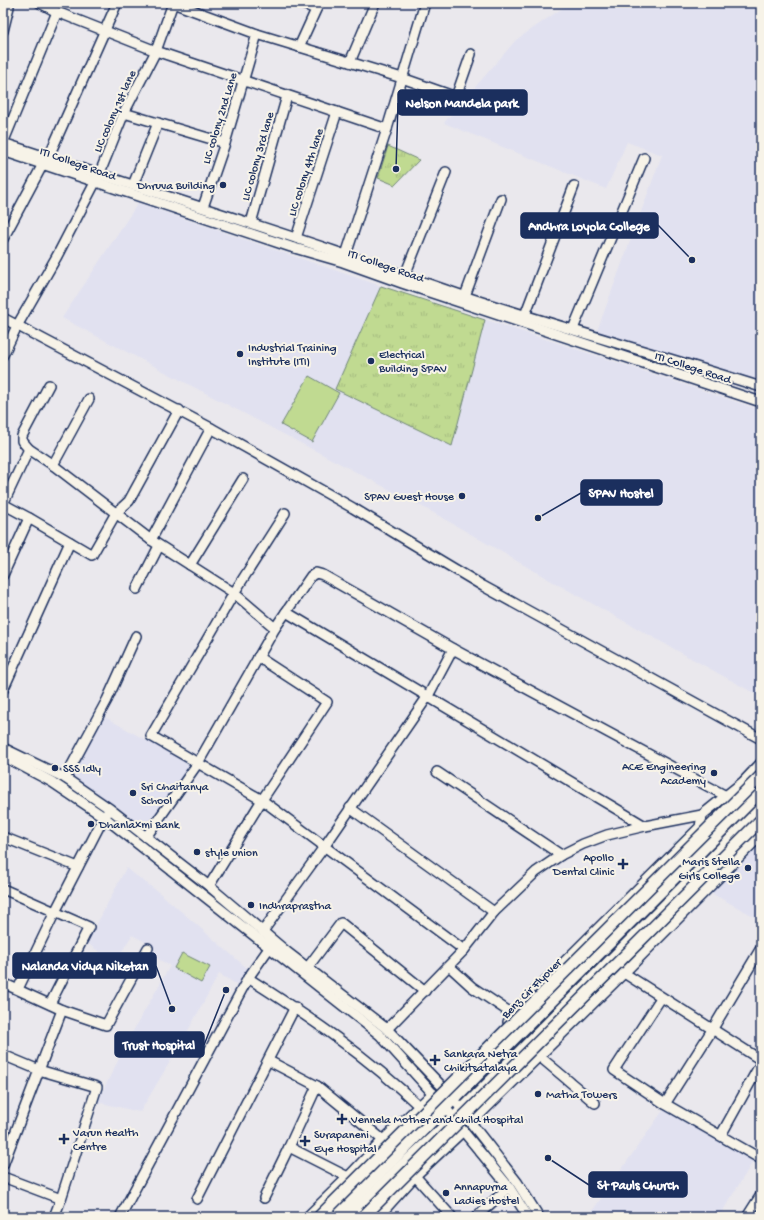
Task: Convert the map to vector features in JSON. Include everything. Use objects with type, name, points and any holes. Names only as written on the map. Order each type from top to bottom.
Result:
[{"type":"main road","name":"Benz Cir Flyover","points":[[319,1217],[761,776]]},
{"type":"main road","points":[[336,1217],[761,791]]},
{"type":"main road","points":[[350,1217],[454,1118],[761,809]]},
{"type":"main road","points":[[363,1217],[761,820]]},
{"type":"street","points":[[40,3],[57,12],[105,32],[156,51],[387,129]]},
{"type":"street","points":[[3,239],[46,161],[117,3]]},
{"type":"street","points":[[173,3],[257,34],[402,78],[456,97],[471,54]]},
{"type":"street","name":"LIC colony 1st lane","points":[[3,355],[17,326],[57,256],[97,178],[124,113],[156,51],[173,3]]},
{"type":"street","points":[[299,47],[317,6],[300,3]]},
{"type":"street","points":[[350,62],[375,3]]},
{"type":"street","points":[[344,258],[387,129],[425,3]]},
{"type":"street","points":[[3,31],[10,6]]},
{"type":"street","points":[[3,143],[57,12]]},
{"type":"street","name":"LIC colony 2nd Lane","points":[[203,207],[225,143],[257,34]]},
{"type":"street","name":"LIC colony 3rd lane","points":[[251,223],[287,96]]},
{"type":"street","name":"LIC colony 4th lane","points":[[296,238],[337,112]]},
{"type":"street","points":[[124,113],[225,143]]},
{"type":"street","points":[[132,185],[158,123]]},
{"type":"street","name":"ITI College Road","points":[[3,143],[46,161],[291,247],[344,258],[405,275],[525,315],[761,387]]},
{"type":"street","name":"ITI College Road","points":[[3,151],[46,161]]},
{"type":"street","points":[[573,329],[644,158]]},
{"type":"street","points":[[405,275],[446,172]]},
{"type":"street","name":"ITI College Road","points":[[97,178],[132,185],[296,238],[396,281],[761,402]]},
{"type":"street","points":[[525,315],[574,186]]},
{"type":"street","points":[[465,296],[501,199]]},
{"type":"street","points":[[3,318],[179,410],[353,508],[483,586],[761,739]]},
{"type":"street","points":[[49,385],[21,439],[29,449],[53,465],[151,540],[234,594],[275,628]]},
{"type":"street","points":[[53,465],[89,399]]},
{"type":"street","points":[[29,449],[3,504],[92,555],[116,513],[128,501],[179,410]]},
{"type":"street","points":[[151,540],[211,428]]},
{"type":"street","points":[[190,565],[243,479]]},
{"type":"street","points":[[285,513],[234,594],[150,736],[262,800],[464,950]]},
{"type":"street","points":[[3,575],[29,518]]},
{"type":"street","points":[[3,690],[70,542]]},
{"type":"street","points":[[137,589],[160,546]]},
{"type":"street","points":[[146,837],[198,763],[275,628],[311,576],[316,573],[323,575],[453,649],[726,796]]},
{"type":"street","points":[[286,612],[646,826]]},
{"type":"street","points":[[65,778],[107,700],[136,636]]},
{"type":"street","points":[[263,931],[428,696],[453,649]]},
{"type":"street","points":[[209,886],[262,800],[327,702],[258,657]]},
{"type":"street","points":[[3,748],[65,778],[168,866],[271,944],[380,1035],[446,1107],[463,1131],[509,1187],[528,1217]]},
{"type":"street","points":[[3,756],[107,813],[146,837],[209,886],[263,931],[271,944],[308,967],[386,1029],[454,1098],[471,1123],[517,1182],[539,1217]]},
{"type":"street","points":[[386,1029],[464,950],[494,912],[536,872],[561,855],[583,844],[607,835],[702,815],[744,782],[761,763]]},
{"type":"street","points":[[437,772],[561,855]]},
{"type":"street","points":[[350,808],[494,912]]},
{"type":"street","points":[[18,989],[55,912],[107,813]]},
{"type":"street","points":[[442,1087],[504,1026],[535,991],[700,827],[702,815]]},
{"type":"street","points":[[471,1123],[624,973],[761,835]]},
{"type":"street","points":[[3,837],[78,867]]},
{"type":"street","points":[[4,892],[89,927],[50,1004]]},
{"type":"street","points":[[308,967],[341,923],[425,991]]},
{"type":"street","points":[[120,1217],[248,978],[271,944]]},
{"type":"street","points":[[3,983],[62,1010],[106,1025],[148,948]]},
{"type":"street","points":[[665,1104],[712,1030],[761,948]]},
{"type":"street","points":[[449,966],[472,987],[514,1015]]},
{"type":"street","points":[[624,973],[661,998],[761,1060]]},
{"type":"street","points":[[248,978],[295,1007],[399,1087],[419,1106]]},
{"type":"street","points":[[661,998],[614,1070],[665,1104],[761,1159]]},
{"type":"street","points":[[197,1199],[269,1061],[295,1007]]},
{"type":"street","points":[[3,1165],[62,1010]]},
{"type":"street","points":[[3,1055],[39,1070],[96,1087],[54,1217]]},
{"type":"street","points":[[539,1056],[595,1103]]},
{"type":"street","points":[[269,1061],[317,1086],[383,1140]]},
{"type":"street","points":[[721,1135],[761,1063]]},
{"type":"street","points":[[264,1198],[290,1147],[317,1086]]},
{"type":"street","points":[[307,1217],[383,1140],[433,1093]]},
{"type":"street","points":[[378,1217],[415,1176],[463,1131]]},
{"type":"street","points":[[290,1147],[348,1177]]},
{"type":"street","points":[[415,1176],[452,1217]]},
{"type":"street","points":[[3,1177],[61,1199]]},
{"type":"street","points":[[476,1217],[509,1187]]},
{"type":"street","points":[[748,1217],[761,1195]]},
{"type":"shaded area","points":[[570,3],[761,3],[761,385],[597,331],[662,155],[627,142],[606,189],[444,123],[516,40]]},
{"type":"shaded area","points":[[138,203],[381,286],[761,410],[761,697],[555,583],[434,513],[62,318]]},
{"type":"shaded area","name":"Sri Chaitanya School","points":[[94,711],[190,765],[146,834],[65,771]]},
{"type":"shaded area","name":"Maris Stella Girls College","points":[[761,843],[761,920],[711,893]]},
{"type":"shaded area","points":[[126,868],[161,894],[248,969],[238,985],[219,974],[184,1038],[140,1112],[97,1102],[132,1033],[170,966],[150,954],[153,946],[132,935],[115,963],[87,943]]},
{"type":"shaded area","points":[[664,1109],[754,1160],[719,1217],[588,1217]]},
{"type":"green space","points":[[388,146],[419,160],[395,185],[378,178]]},
{"type":"green space","points":[[381,286],[485,320],[452,446],[335,389]]},
{"type":"green space","points":[[309,376],[339,393],[312,442],[281,425]]},
{"type":"green space","points":[[182,953],[210,967],[201,983],[174,968]]},
{"type":"place","name":"Nelson Mandela park","points":[[396,169]]},
{"type":"place","name":"Dhruva Building","points":[[223,185]]},
{"type":"place","name":"Andhra Loyola College","points":[[692,260]]},
{"type":"place","name":"Industrial Training Institute (ITI)","points":[[240,354]]},
{"type":"place","name":"Electrical Building SPAV","points":[[371,361]]},
{"type":"place","name":"SPAV Guest House","points":[[462,496]]},
{"type":"place","name":"SPAV Hostel","points":[[538,518]]},
{"type":"place","name":"SSS Idly","points":[[55,768]]},
{"type":"place","name":"ACE Engineering Academy","points":[[714,773]]},
{"type":"place","name":"Sri Chaitanya School","points":[[133,793]]},
{"type":"place","name":"Dhanlaxmi Bank","points":[[91,824]]},
{"type":"place","name":"style union","points":[[197,852]]},
{"type":"place","name":"Apollo Dental Clinic","points":[[623,864]]},
{"type":"place","name":"Maris Stella Girls College","points":[[748,868]]},
{"type":"place","name":"Indhraprastha","points":[[251,905]]},
{"type":"place","name":"Trust Hospital","points":[[226,990]]},
{"type":"place","name":"Nalanda Vidya Niketan","points":[[172,1009]]},
{"type":"place","name":"Sankara Netra Chikitsatalaya","points":[[435,1060]]},
{"type":"place","name":"Matha Towers","points":[[538,1094]]},
{"type":"place","name":"Vennela Mother and Child Hospital","points":[[342,1119]]},
{"type":"place","name":"Varun Health Centre","points":[[64,1139]]},
{"type":"place","name":"Surapaneni Eye Hospital","points":[[305,1141]]},
{"type":"place","name":"St Pauls Church","points":[[548,1158]]},
{"type":"place","name":"Annapurna Ladies Hostel","points":[[446,1193]]}]
